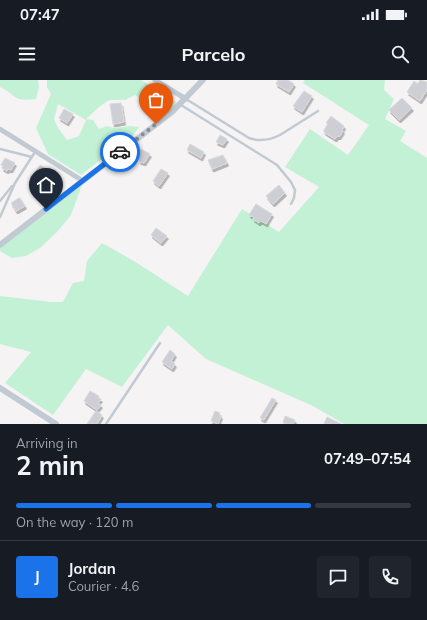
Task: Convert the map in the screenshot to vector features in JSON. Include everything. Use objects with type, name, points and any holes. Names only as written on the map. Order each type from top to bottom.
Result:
[{"type":"street","points":[[155,80],[186,99]]},
{"type":"street","points":[[0,245],[172,112],[203,80]]},
{"type":"street","points":[[0,129],[83,181]]},
{"type":"street","points":[[0,388],[56,424]]},
{"type":"lane","points":[[186,99],[249,138],[259,141],[274,138],[280,135],[318,111]]},
{"type":"lane","points":[[180,104],[277,165],[291,182],[295,190],[294,198],[291,204]]},
{"type":"lane","points":[[0,149],[32,157]]},
{"type":"lane","points":[[0,200],[15,183],[36,152]]},
{"type":"lane","points":[[0,217],[15,183]]},
{"type":"lane","points":[[106,424],[160,343]]},
{"type":"green space","points":[[0,80],[38,80],[39,87],[36,99],[23,100],[15,97],[0,87]]},
{"type":"green space","points":[[47,80],[141,80],[177,103],[164,114],[135,95],[125,100],[109,100],[99,107],[86,119],[93,120],[99,129],[107,126],[115,128],[130,126],[139,127],[134,134],[81,175],[48,154],[36,128],[51,94],[47,87]],"holes":[[[58,104],[86,120],[79,136],[67,140],[58,128],[54,119]]]},
{"type":"green space","points":[[305,80],[385,80],[384,90],[394,99],[385,119],[406,131],[400,141],[427,158],[427,424],[344,424],[313,406],[206,359],[168,325],[122,387],[86,369],[53,415],[5,383],[31,352],[0,344],[0,296],[63,302],[73,283],[84,281],[87,261],[102,243],[134,261],[188,296],[242,209],[279,232],[319,187],[285,167],[310,129],[348,155],[369,125],[303,83]]},
{"type":"green space","points":[[82,185],[71,215],[57,232],[40,248],[26,256],[12,258],[0,251],[0,248]]},
{"type":"building","points":[[278,80],[288,80],[294,84],[289,92],[276,84]]},
{"type":"building","points":[[420,80],[427,82],[427,90],[420,101],[407,92],[414,81],[418,84]]},
{"type":"building","points":[[304,91],[312,96],[302,112],[293,106]]},
{"type":"building","points":[[402,98],[412,108],[399,120],[389,110]]},
{"type":"building","points":[[121,103],[124,122],[113,124],[110,104]]},
{"type":"building","points":[[64,109],[73,114],[67,123],[59,118]]},
{"type":"building","points":[[331,116],[344,126],[339,137],[338,136],[335,139],[324,132],[328,124],[326,123]]},
{"type":"building","points":[[220,135],[227,139],[223,145],[216,142]]},
{"type":"building","points":[[190,144],[204,152],[201,158],[187,150]]},
{"type":"building","points":[[141,149],[150,154],[144,163],[139,161],[140,159],[137,155]]},
{"type":"building","points":[[223,155],[227,163],[212,169],[208,160]]},
{"type":"building","points":[[5,158],[15,163],[11,170],[8,169],[7,171],[2,168],[3,166],[1,165]]},
{"type":"building","points":[[40,165],[48,170],[43,179],[34,174]]},
{"type":"building","points":[[161,169],[168,173],[159,186],[153,181]]},
{"type":"building","points":[[279,185],[285,193],[273,204],[266,196]]},
{"type":"building","points":[[19,198],[25,206],[16,211],[11,203]]},
{"type":"building","points":[[256,204],[272,214],[266,224],[261,221],[259,223],[253,219],[254,217],[249,215]]},
{"type":"building","points":[[156,228],[167,236],[161,243],[151,235]]},
{"type":"building","points":[[170,350],[175,354],[171,361],[175,364],[172,369],[162,362]]},
{"type":"building","points":[[90,391],[99,396],[98,398],[101,399],[98,403],[101,405],[97,410],[84,401]]},
{"type":"building","points":[[272,398],[276,400],[264,420],[260,418]]},
{"type":"building","points":[[96,411],[102,415],[97,424],[87,424]]},
{"type":"building","points":[[215,411],[220,413],[219,415],[221,416],[218,424],[211,421]]},
{"type":"building","points":[[285,416],[295,420],[293,424],[283,423]]},
{"type":"building","points":[[327,417],[341,424],[324,424]]},
{"type":"way so far","points":[[120,152],[156,124]]},
{"type":"route","points":[[46,209],[120,152]]}]
